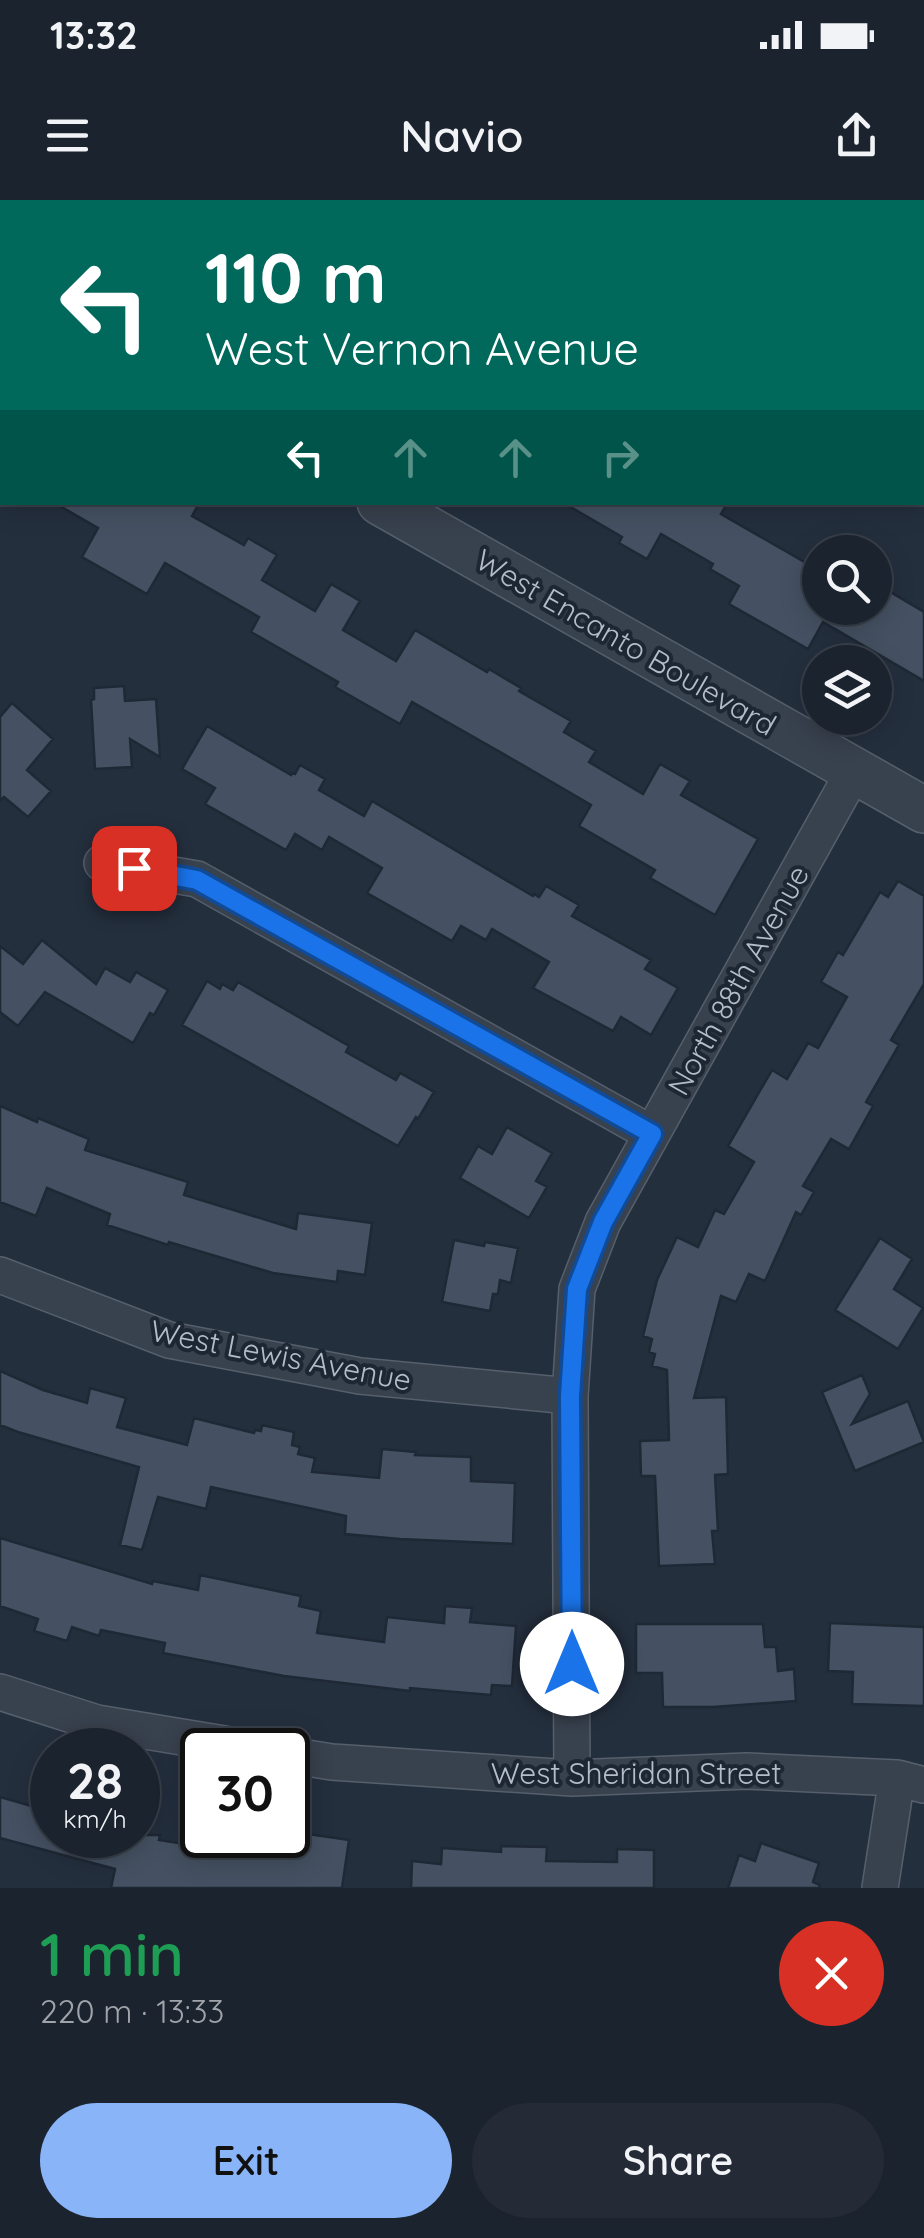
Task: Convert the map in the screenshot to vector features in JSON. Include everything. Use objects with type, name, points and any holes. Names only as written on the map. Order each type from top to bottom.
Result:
[{"type":"street","name":"West Encanto Boulevard","points":[[385,505],[924,810]]},
{"type":"street","name":"North 88th Avenue","points":[[572,1778],[570,1396],[577,1289],[603,1222],[854,771]]},
{"type":"street","points":[[102,863],[197,880],[652,1134]]},
{"type":"street","name":"West Lewis Avenue","points":[[0,1276],[169,1340],[360,1376],[570,1396]]},
{"type":"street","points":[[0,1692],[97,1723],[180,1737]]},
{"type":"street","name":"West Sheridan Street","points":[[310,1758],[572,1778],[747,1772],[910,1782]]},
{"type":"street","points":[[880,1888],[910,1782]]},
{"type":"building","points":[[58,505],[198,505],[192,516],[244,545],[248,538],[277,555],[262,580],[315,611],[331,584],[360,601],[343,630],[396,661],[415,630],[487,672],[489,669],[571,721],[564,732],[596,751],[589,762],[643,794],[660,764],[690,781],[681,795],[758,839],[715,915],[650,878],[655,870],[579,826],[591,805],[412,702],[400,724],[335,687],[338,682],[251,632],[259,617],[165,563],[147,594],[82,557],[98,528]]},
{"type":"building","points":[[567,505],[726,505],[721,514],[802,561],[802,625],[821,625],[810,645],[802,646],[729,604],[739,586],[710,569],[713,564],[661,534],[647,559],[619,543],[622,537]]},
{"type":"building","points":[[892,593],[924,612],[924,681],[892,662],[892,645],[862,645],[828,625],[892,625]]},
{"type":"building","points":[[124,686],[125,701],[156,699],[160,757],[130,739],[132,767],[95,769],[91,700],[94,688]]},
{"type":"building","points":[[12,703],[53,739],[27,770],[51,791],[28,817],[4,797],[0,801],[0,717]]},
{"type":"building","points":[[207,726],[291,775],[300,765],[325,779],[319,790],[364,816],[372,801],[533,896],[539,897],[546,886],[579,905],[572,916],[651,960],[645,969],[678,988],[651,1035],[621,1017],[613,1031],[533,988],[549,962],[492,929],[486,940],[461,926],[452,941],[367,893],[382,868],[329,837],[322,850],[295,834],[286,850],[205,804],[215,788],[182,769]]},
{"type":"building","points":[[898,881],[924,896],[924,984],[891,1040],[899,1045],[866,1102],[873,1106],[849,1149],[831,1139],[803,1186],[814,1192],[801,1215],[796,1212],[765,1281],[749,1274],[736,1302],[721,1296],[694,1398],[726,1397],[728,1474],[715,1475],[715,1564],[659,1566],[655,1476],[641,1476],[640,1441],[669,1440],[667,1370],[652,1366],[652,1339],[643,1336],[657,1280],[677,1237],[698,1247],[715,1210],[724,1214],[754,1162],[728,1146],[772,1070],[787,1079],[808,1043],[818,1048],[847,997],[821,982],[838,952],[843,955],[880,892],[888,897]]},
{"type":"building","points":[[42,940],[96,984],[105,968],[130,982],[136,972],[168,990],[133,1043],[45,992],[18,1026],[0,1012],[0,946],[23,964]]},
{"type":"building","points":[[207,981],[220,989],[222,984],[233,990],[238,982],[349,1046],[346,1052],[396,1080],[400,1073],[434,1092],[398,1146],[182,1025]]},
{"type":"building","points":[[0,1106],[89,1139],[85,1150],[188,1182],[184,1195],[296,1229],[298,1213],[372,1223],[365,1275],[338,1271],[337,1282],[273,1273],[169,1242],[168,1245],[107,1225],[110,1214],[47,1188],[36,1216],[0,1202]]},
{"type":"building","points":[[507,1127],[552,1153],[536,1181],[547,1187],[529,1218],[460,1178],[478,1146],[492,1154]]},
{"type":"building","points":[[880,1238],[912,1259],[894,1289],[923,1308],[898,1349],[835,1310]]},
{"type":"building","points":[[454,1240],[518,1248],[511,1283],[500,1280],[490,1311],[442,1302]]},
{"type":"building","points":[[0,1371],[87,1403],[90,1388],[126,1398],[117,1427],[187,1445],[194,1418],[254,1433],[261,1431],[262,1425],[294,1432],[292,1445],[300,1447],[298,1454],[315,1458],[312,1472],[379,1478],[382,1449],[416,1452],[415,1455],[471,1457],[471,1481],[515,1483],[513,1544],[345,1534],[346,1516],[211,1487],[206,1509],[158,1497],[142,1550],[120,1545],[139,1467],[0,1425]]},
{"type":"building","points":[[862,1375],[870,1394],[852,1424],[908,1401],[924,1442],[855,1471],[822,1392]]},
{"type":"building","points":[[0,1538],[152,1584],[153,1581],[198,1590],[200,1575],[301,1596],[299,1606],[321,1611],[317,1633],[384,1642],[387,1617],[444,1623],[445,1606],[472,1608],[470,1622],[516,1626],[512,1686],[492,1685],[491,1695],[410,1691],[284,1676],[163,1653],[165,1643],[101,1630],[99,1636],[72,1627],[67,1641],[34,1631],[38,1619],[0,1606]]},
{"type":"building","points":[[830,1623],[924,1627],[924,1706],[852,1704],[853,1672],[828,1671]]},
{"type":"building","points":[[636,1624],[763,1624],[765,1647],[776,1647],[778,1671],[794,1669],[796,1701],[663,1707],[662,1673],[636,1673]]},
{"type":"building","points":[[0,1797],[30,1806],[30,1846],[0,1838]]},
{"type":"building","points":[[310,1834],[349,1840],[342,1888],[111,1888],[115,1869],[74,1858],[160,1858],[160,1840],[180,1843],[180,1858],[310,1858]]},
{"type":"building","points":[[761,1843],[819,1863],[813,1882],[819,1888],[728,1888],[739,1855],[755,1861]]},
{"type":"building","points":[[501,1846],[547,1847],[546,1861],[617,1862],[617,1849],[654,1850],[654,1888],[411,1888],[412,1861],[441,1864],[442,1848],[501,1852]]},
{"type":"route","points":[[134,868],[197,880],[652,1134],[603,1222],[577,1289],[570,1396],[572,1664]]}]
